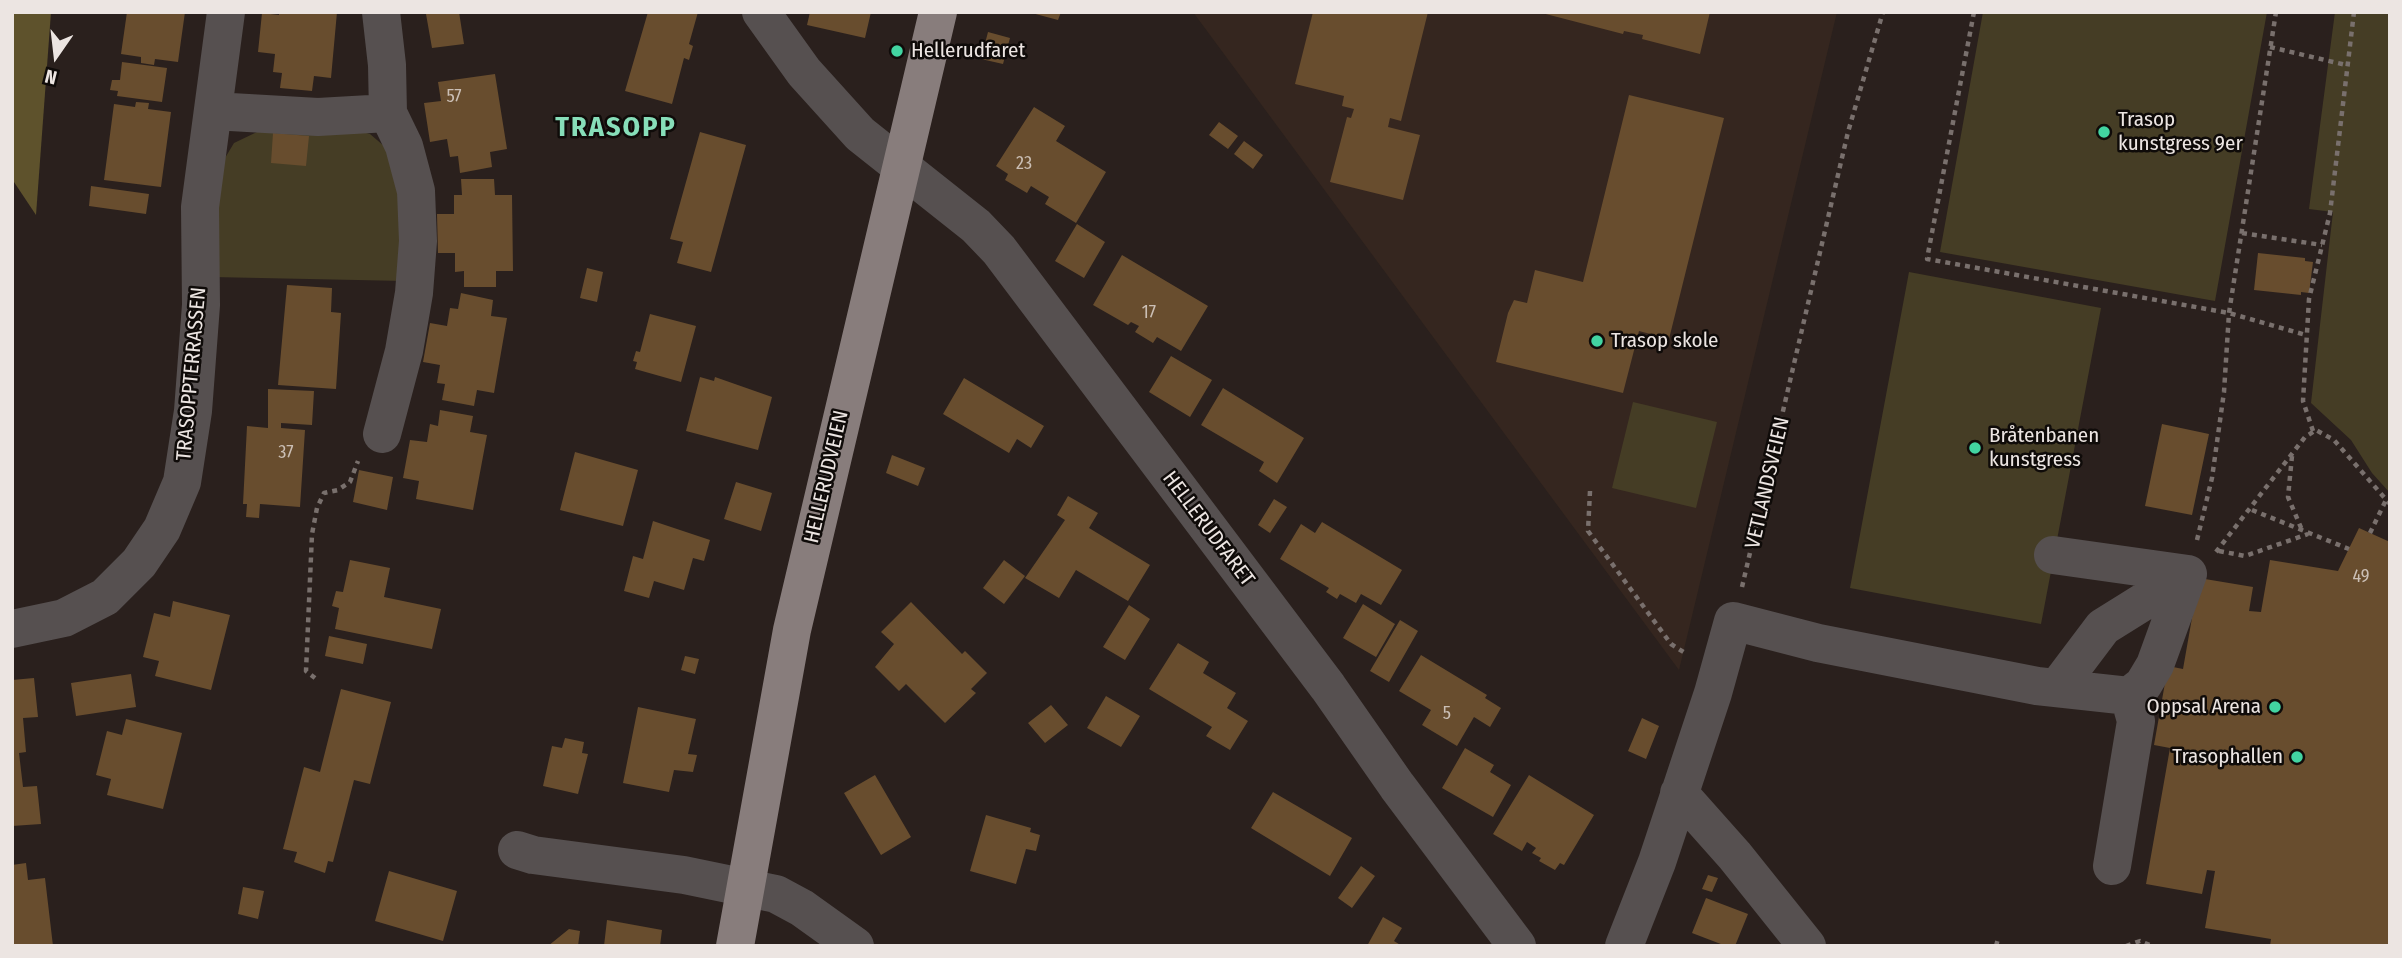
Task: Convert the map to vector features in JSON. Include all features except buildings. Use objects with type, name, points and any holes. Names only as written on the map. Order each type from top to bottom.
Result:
[{"type":"main road","name":"HELLERUDVEIEN","points":[[735,946],[792,630],[899,167],[938,12]]},
{"type":"street","name":"TRASOPPTERRASSEN","points":[[12,629],[64,618],[105,597],[139,563],[162,529],[182,482],[193,411],[201,304],[200,207],[226,12]]},
{"type":"street","points":[[381,12],[387,65],[388,113],[404,146],[416,191],[418,241],[414,293],[404,351],[382,434]]},
{"type":"street","name":"HELLERUDFARET","points":[[761,12],[804,72],[860,134],[976,226],[1031,290],[1117,409],[1328,687],[1397,786],[1517,946]]},
{"type":"street","points":[[213,111],[318,117],[388,113]]},
{"type":"street","points":[[2053,555],[2188,574]]},
{"type":"street","points":[[2057,688],[2103,627],[2188,574]]},
{"type":"street","points":[[1624,946],[1679,793],[1733,621],[1818,643],[2057,688],[2130,696],[2143,685],[2155,666],[2188,574]]},
{"type":"street","points":[[2112,866],[2136,721],[2130,696]]},
{"type":"street","points":[[1679,793],[1735,856],[1807,946]]},
{"type":"street","points":[[517,850],[533,855],[744,886],[776,894],[802,908],[855,946]]},
{"type":"path","name":"VETLANDSVEIEN","points":[[1733,621],[1758,530],[1849,132],[1883,12]]},
{"type":"path","points":[[1974,12],[1927,259],[2230,313],[2306,335]]},
{"type":"path","points":[[2188,574],[2212,478],[2224,392],[2230,313],[2276,12]]},
{"type":"path","points":[[2313,432],[2302,401],[2309,299],[2330,213],[2354,12]]},
{"type":"path","points":[[2270,47],[2346,65]]},
{"type":"path","points":[[2242,233],[2322,245]]},
{"type":"path","points":[[2188,574],[2218,551],[2313,432]]},
{"type":"path","points":[[2313,432],[2327,433],[2388,502],[2370,533]]},
{"type":"path","points":[[315,678],[306,671],[312,534],[317,508],[324,493],[338,490],[350,482],[354,466],[361,456],[378,445],[382,434]]},
{"type":"path","points":[[2292,455],[2288,497],[2302,530]]},
{"type":"path","points":[[1590,491],[1588,531],[1671,644],[1718,674]]},
{"type":"path","points":[[2252,510],[2349,549]]},
{"type":"path","points":[[2218,551],[2245,556],[2309,533]]},
{"type":"path","points":[[1996,946],[1998,939]]},
{"type":"path","points":[[2126,946],[2140,941],[2152,946]]},
{"type":"shaded area","points":[[12,12],[51,12],[36,215],[12,179]]},
{"type":"shaded area","name":"Trasop skole","points":[[1193,12],[1837,12],[1679,670]]},
{"type":"shaded area","name":"Trasop kunstgress 9er","points":[[1983,12],[2267,12],[2215,301],[1940,252]]},
{"type":"shaded area","points":[[2335,12],[2390,12],[2390,493],[2372,473],[2351,440],[2311,403],[2333,212],[2309,209]]},
{"type":"shaded area","points":[[349,128],[370,134],[391,152],[403,181],[405,281],[212,277],[216,173],[234,143],[257,132]]},
{"type":"shaded area","name":"Bråtenbanen kunstgress","points":[[1909,272],[2101,308],[2041,624],[1850,588]]},
{"type":"shaded area","points":[[1633,402],[1717,422],[1696,508],[1612,488]]},
{"type":"place","name":"Hellerudfaret","points":[[897,51]]},
{"type":"place","name":"Trasop kunstgress 9er","points":[[2104,132]]},
{"type":"place","name":"Trasop skole","points":[[1597,341]]},
{"type":"place","name":"Bråtenbanen kunstgress","points":[[1975,448]]},
{"type":"place","name":"Oppsal Arena","points":[[2275,707]]},
{"type":"place","name":"Trasophallen","points":[[2297,757]]},
{"type":"district","name":"TRASOPP","points":[[616,128]]}]
